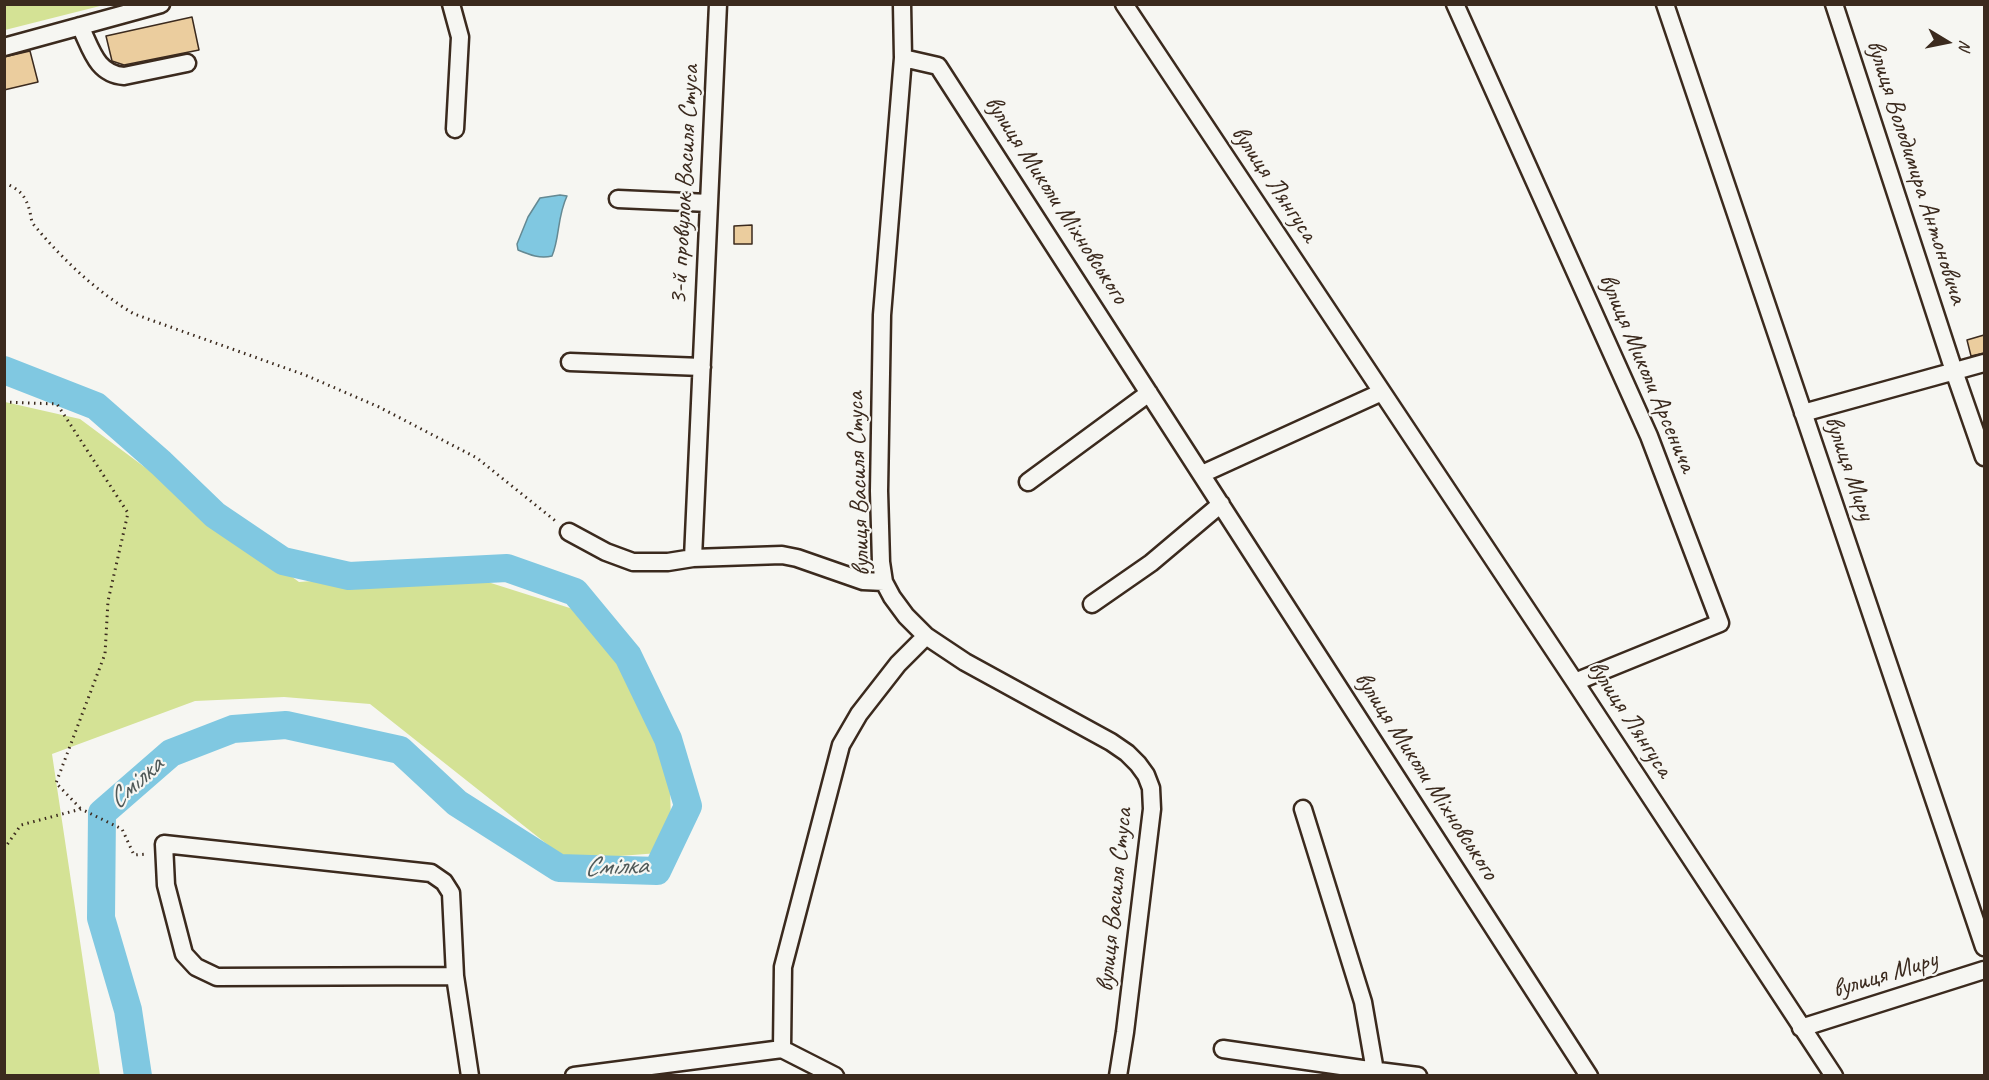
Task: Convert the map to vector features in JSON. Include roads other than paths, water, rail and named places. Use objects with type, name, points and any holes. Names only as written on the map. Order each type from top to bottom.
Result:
[{"type":"street","points":[[4,46],[161,4]]},
{"type":"street","points":[[451,4],[460,37],[455,129]]},
{"type":"street","name":"3-й провулок Василя Стуса","points":[[693,558],[718,4]]},
{"type":"street","name":"вулиця Василя Стуса","points":[[902,4],[903,58],[882,315],[879,491],[881,562],[884,582],[906,616],[926,636],[964,662],[1111,742],[1138,764],[1146,775],[1151,789],[1152,809],[1118,1076]]},
{"type":"street","name":"вулиця Лянгуса","points":[[1124,4],[1575,682],[1833,1076]]},
{"type":"street","name":"вулиця Миколи Арсенича","points":[[1455,4],[1649,436],[1720,623],[1575,682]]},
{"type":"street","name":"вулиця Миру","points":[[1665,4],[1984,947]]},
{"type":"street","name":"вулиця Володимира Антоновича","points":[[1834,4],[1984,457]]},
{"type":"street","points":[[80,26],[98,65],[115,75],[124,76],[187,63]]},
{"type":"street","name":"вулиця Миколи Міхновського","points":[[903,58],[939,66],[1589,1076]]},
{"type":"street","points":[[618,199],[709,203]]},
{"type":"street","points":[[570,362],[702,367]]},
{"type":"street","points":[[1803,413],[1984,363]]},
{"type":"street","points":[[1203,474],[1382,392]]},
{"type":"street","points":[[1028,482],[1149,393]]},
{"type":"street","points":[[1092,604],[1151,562],[1221,504]]},
{"type":"street","points":[[569,532],[606,552],[633,562],[782,555],[863,581],[884,582]]},
{"type":"street","points":[[782,1049],[783,967],[841,745],[859,714],[898,664],[926,636]]},
{"type":"street","points":[[1303,809],[1363,1002],[1366,1072]]},
{"type":"street","points":[[455,976],[217,977],[196,967],[184,954],[166,885],[164,844],[431,873],[444,882],[451,892],[455,976],[470,1076]]},
{"type":"street","name":"вулиця Миру","points":[[1801,1028],[1984,970]]},
{"type":"street","points":[[574,1076],[782,1049],[835,1076]]},
{"type":"street","points":[[1222,1049],[1366,1072],[1418,1076]]},
{"type":"water","points":[[567,196],[552,256],[539,257],[518,250],[517,244],[528,217],[540,198]]},
{"type":"waterway","name":"Смілка","points":[[4,370],[96,406],[161,463],[215,515],[283,561],[349,576],[507,568],[575,592],[628,656],[668,739],[688,806],[657,871],[559,868],[457,803],[400,750],[286,725],[233,729],[171,753],[102,813],[101,918],[128,1010],[138,1076]]}]
